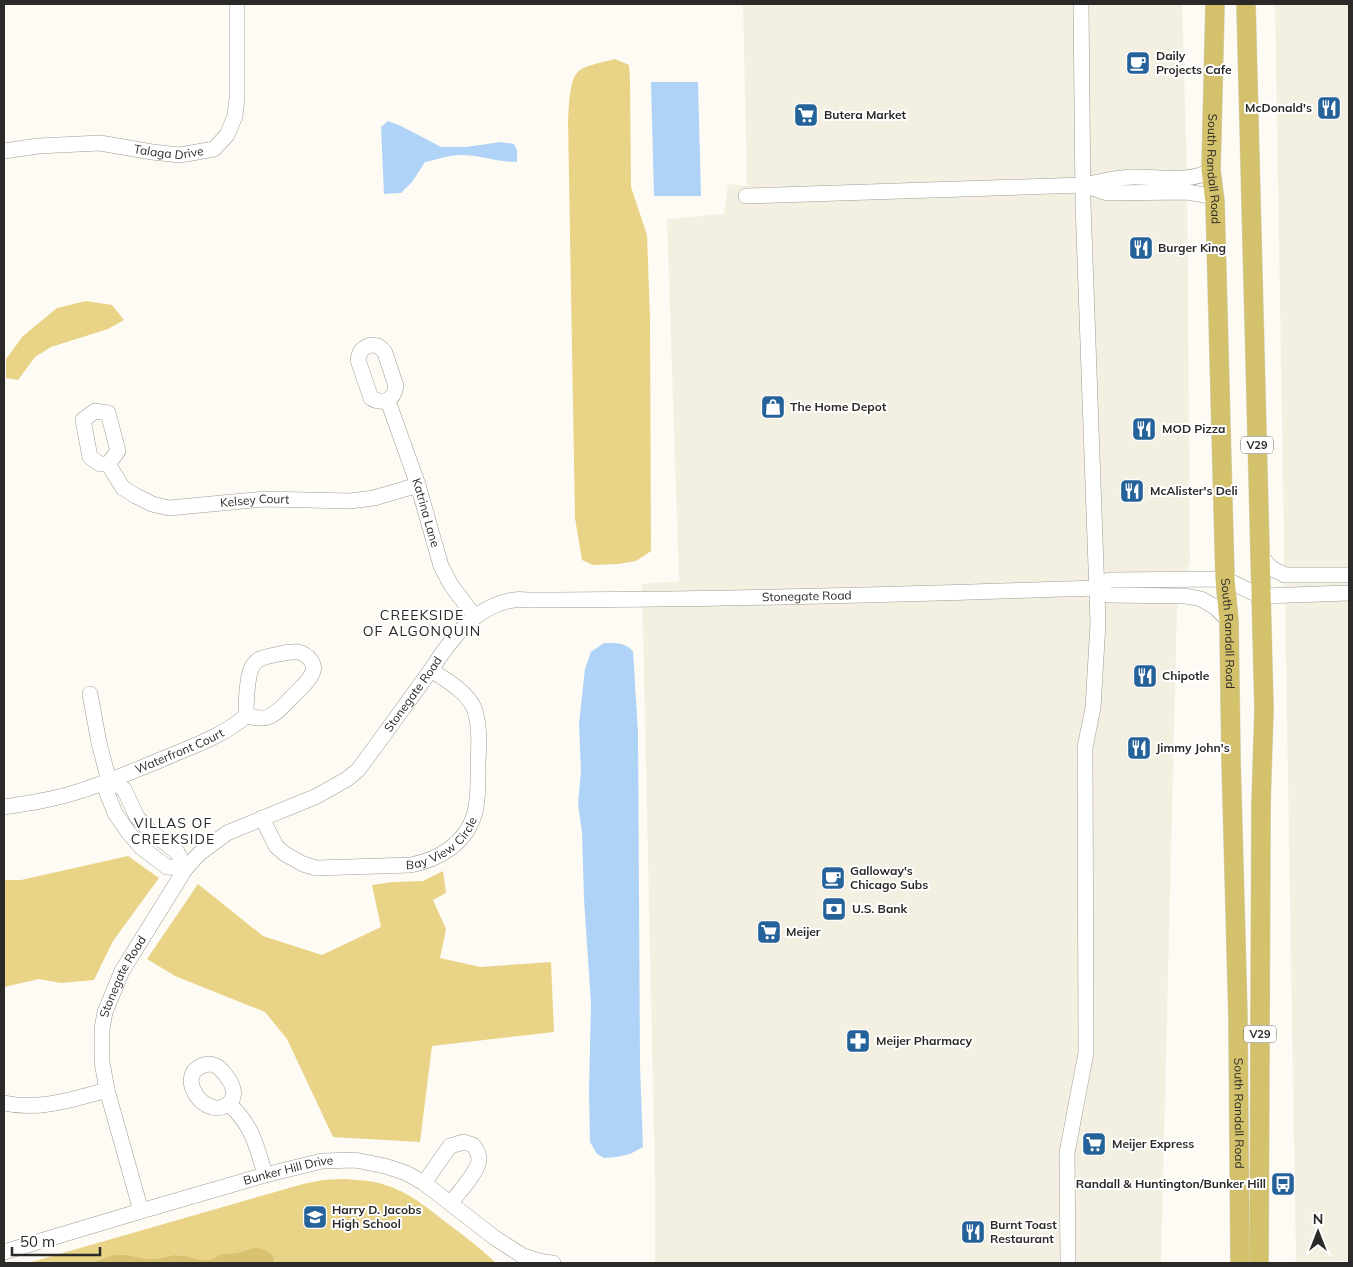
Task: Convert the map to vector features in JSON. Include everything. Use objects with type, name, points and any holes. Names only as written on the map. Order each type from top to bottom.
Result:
[{"type":"main road","name":"South Randall Road","points":[[1215,4],[1211,170],[1215,202],[1225,579],[1229,621],[1239,1036],[1240,1263]]},
{"type":"main road","name":"South Randall Road","points":[[1246,4],[1264,709],[1261,804],[1259,1263]]},
{"type":"street","name":"Talaga Drive","points":[[4,151],[38,146],[100,143],[180,155],[214,149],[226,135],[235,116],[237,98],[236,4]]},
{"type":"street","points":[[1068,1263],[1067,1153],[1086,1053],[1085,747],[1093,708],[1098,623],[1082,185],[1081,4]]},
{"type":"street","points":[[746,196],[1082,185],[1133,177],[1194,177],[1211,170]]},
{"type":"street","points":[[1082,185],[1107,193],[1187,192],[1210,196],[1215,202]]},
{"type":"street","name":"Katrina Lane","points":[[388,400],[418,484],[441,566],[451,585],[475,617]]},
{"type":"street","name":"Kelsey Court","points":[[108,464],[123,488],[152,504],[169,508],[264,499],[350,501],[374,498],[418,484]]},
{"type":"street","points":[[1259,554],[1271,568],[1285,575],[1349,575]]},
{"type":"street","name":"Stonegate Road","points":[[141,1210],[107,1090],[102,1062],[102,1029],[105,1012],[122,970],[186,868],[206,848],[227,833],[317,796],[347,779],[358,770],[452,641],[475,617],[492,607],[512,600],[665,600],[1096,588],[1109,580],[1225,579],[1260,596],[1349,593]]},
{"type":"street","name":"Stonegate Road","points":[[1096,588],[1108,595],[1185,596],[1201,599],[1215,607],[1229,621]]},
{"type":"street","points":[[290,652],[299,652],[311,661],[314,667],[313,673],[308,680],[271,716],[263,719],[246,716],[250,673],[256,662],[261,658],[290,652]]},
{"type":"street","name":"Bay View Circle","points":[[262,818],[276,846],[293,860],[316,868],[411,866],[444,854],[451,848],[467,830],[475,811],[478,785],[477,722],[474,708],[466,696],[432,670]]},
{"type":"street","points":[[90,694],[99,743],[110,780],[107,793],[115,813],[142,848],[167,867],[186,868]]},
{"type":"street","name":"Waterfront Court","points":[[4,807],[47,800],[81,791],[210,739],[246,716]]},
{"type":"street","points":[[4,1104],[58,1103],[107,1090]]},
{"type":"street","points":[[228,1104],[252,1133],[258,1147],[265,1175]]},
{"type":"street","points":[[424,1183],[450,1146],[464,1142],[473,1144],[478,1152],[479,1161],[451,1203]]},
{"type":"street","name":"Bunker Hill Drive","points":[[4,1252],[141,1210],[265,1175],[322,1161],[355,1160],[385,1166],[424,1183],[521,1260],[553,1263]]},
{"type":"shaded area","points":[[743,4],[1182,4],[1187,171],[1190,560],[1177,608],[1161,1263],[655,1263],[655,1182],[642,584],[679,581],[667,219],[724,214],[728,184],[747,186]]},
{"type":"shaded area","points":[[1275,4],[1349,4],[1349,1261],[1296,1262]]},
{"type":"shaded area","points":[[615,59],[629,65],[631,187],[647,235],[650,318],[651,551],[636,561],[593,565],[582,560],[575,518],[568,120],[572,82],[577,73],[589,66]]},
{"type":"shaded area","points":[[86,301],[112,305],[124,320],[108,329],[51,347],[35,357],[18,380],[6,378],[6,359],[23,336],[57,308]]},
{"type":"shaded area","points":[[128,856],[159,878],[113,941],[94,980],[61,983],[39,979],[4,987],[4,880],[21,880]]},
{"type":"shaded area","points":[[443,871],[446,893],[433,900],[446,929],[440,958],[480,967],[551,962],[554,1032],[432,1046],[420,1142],[333,1137],[287,1039],[265,1012],[175,976],[147,959],[198,884],[263,936],[322,955],[381,927],[372,885],[423,881]]},
{"type":"shaded area","name":"Harry D. Jacobs High School","points":[[344,1179],[377,1183],[400,1191],[425,1206],[496,1263],[275,1263],[275,1261],[253,1248],[236,1253],[221,1254],[210,1260],[173,1255],[145,1259],[128,1255],[113,1255],[93,1262],[28,1263],[303,1184],[323,1180]]},
{"type":"shaded area","points":[[253,1248],[268,1251],[275,1263],[77,1263],[93,1262],[113,1255],[128,1255],[146,1259],[173,1255],[210,1260],[221,1254],[236,1253]]},
{"type":"water","points":[[651,82],[698,82],[701,196],[654,196]]},
{"type":"water","points":[[388,121],[441,147],[466,147],[501,142],[514,144],[517,150],[517,162],[464,155],[445,157],[425,162],[412,182],[401,193],[384,194],[381,127]]},
{"type":"water","points":[[604,643],[616,643],[633,651],[638,733],[640,1065],[643,1147],[630,1154],[604,1158],[597,1154],[590,1142],[591,1003],[584,899],[582,832],[578,804],[581,771],[579,723],[585,669],[591,652]]},
{"type":"place","name":"Daily Projects Cafe","points":[[1138,63]]},
{"type":"place","name":"McDonald's","points":[[1329,108]]},
{"type":"place","name":"Butera Market","points":[[806,115]]},
{"type":"place","name":"Burger King","points":[[1141,248]]},
{"type":"place","name":"The Home Depot","points":[[773,407]]},
{"type":"place","name":"MOD Pizza","points":[[1144,429]]},
{"type":"place","name":"McAlister's Deli","points":[[1132,491]]},
{"type":"place","name":"Chipotle","points":[[1145,676]]},
{"type":"place","name":"Jimmy John's","points":[[1139,748]]},
{"type":"place","name":"Galloway's Chicago Subs","points":[[833,878]]},
{"type":"place","name":"U.S. Bank","points":[[834,909]]},
{"type":"place","name":"Meijer","points":[[769,932]]},
{"type":"place","name":"Meijer Pharmacy","points":[[858,1041]]},
{"type":"place","name":"Meijer Express","points":[[1094,1144]]},
{"type":"place","name":"Randall & Huntington/Bunker Hill","points":[[1283,1184]]},
{"type":"place","name":"Harry D. Jacobs High School","points":[[315,1217]]},
{"type":"place","name":"Burnt Toast Restaurant","points":[[973,1232]]},
{"type":"district","name":"CREEKSIDE OF ALGONQUIN","points":[[422,624]]},
{"type":"district","name":"VILLAS OF CREEKSIDE","points":[[173,832]]}]
